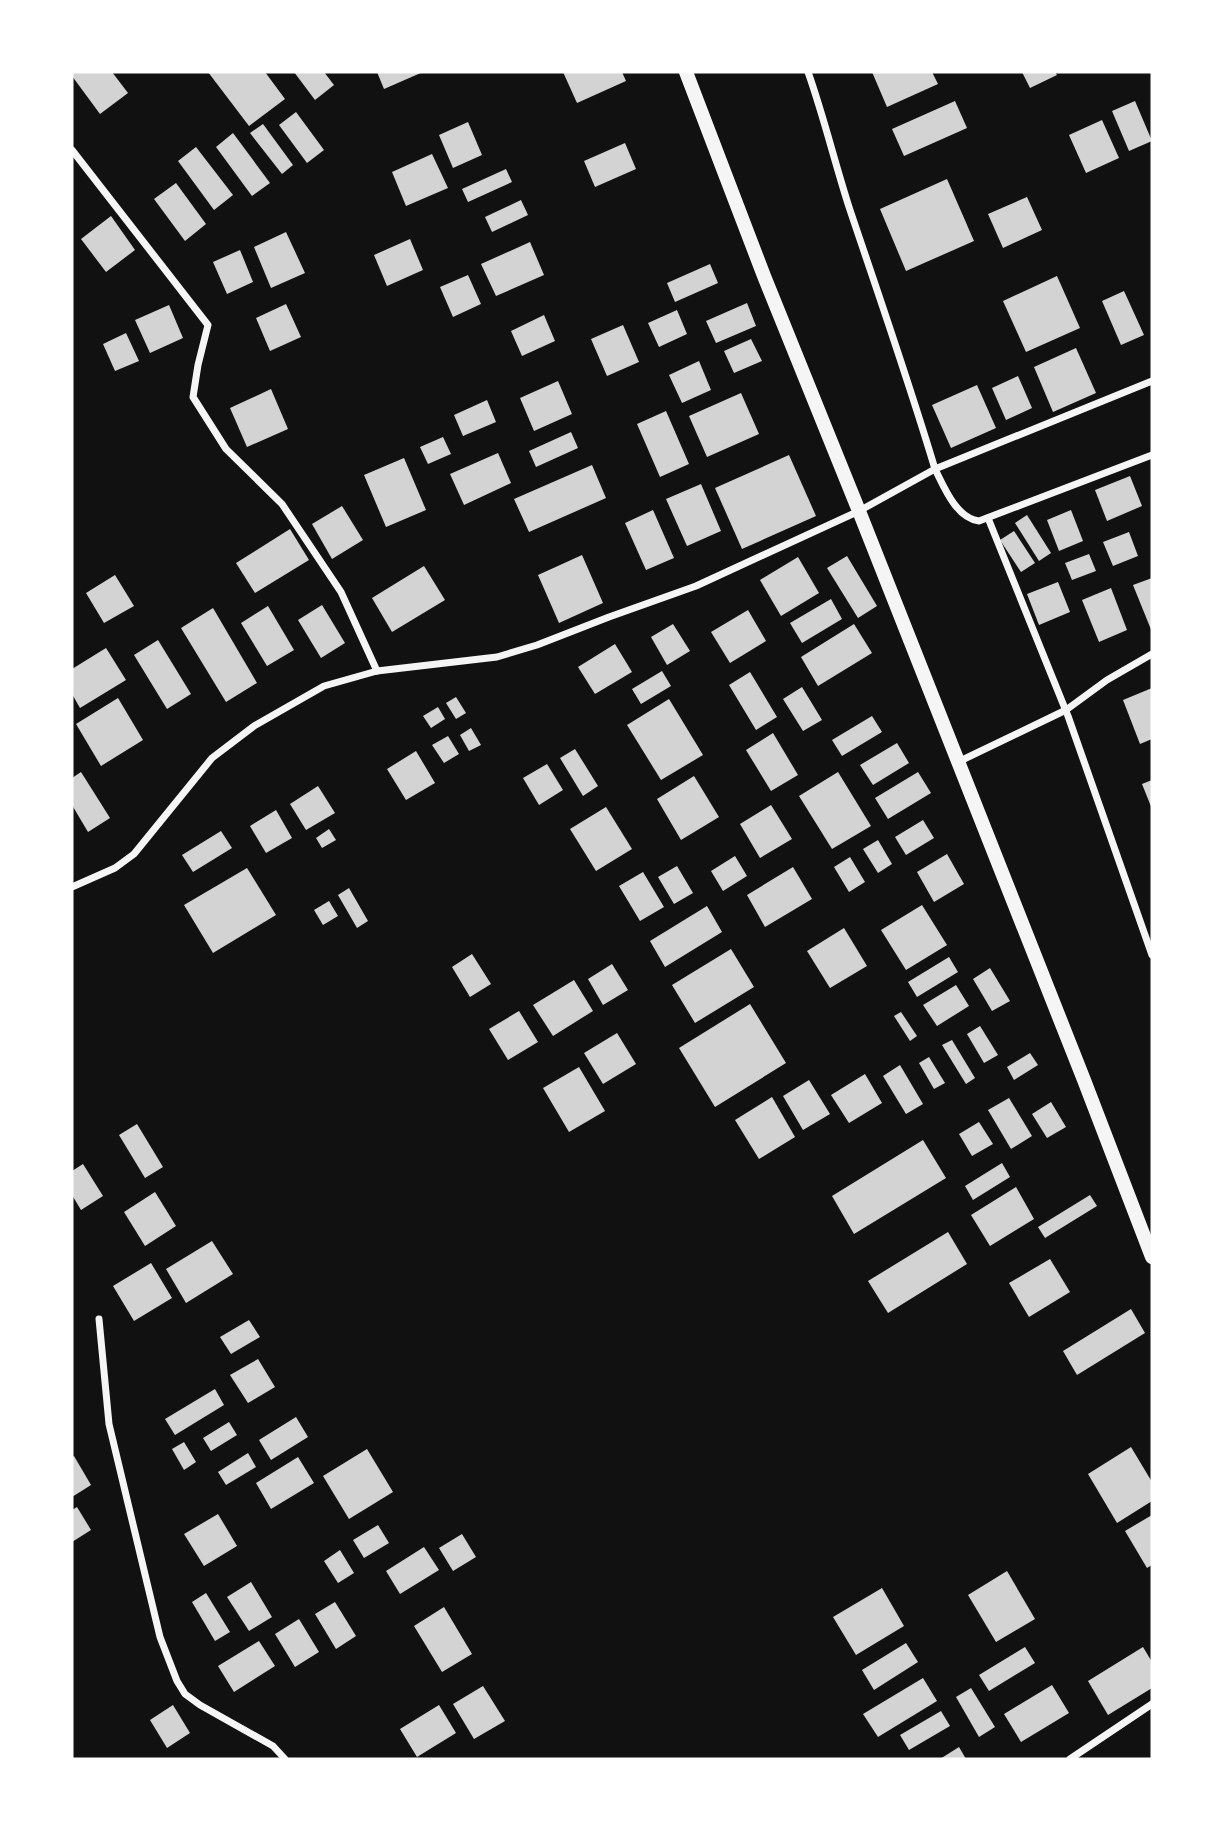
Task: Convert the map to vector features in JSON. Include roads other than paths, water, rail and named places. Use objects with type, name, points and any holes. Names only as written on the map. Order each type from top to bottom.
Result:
[{"type":"main road","points":[[686,72],[764,276],[861,509],[1152,1257]]},
{"type":"street","points":[[808,72],[935,469],[963,516],[979,521],[1152,455]]},
{"type":"street","points":[[72,150],[208,325],[198,365],[194,397],[226,449],[282,504],[341,592],[377,671]]},
{"type":"street","points":[[72,887],[115,868],[134,854],[212,758],[254,726],[324,686],[377,671],[497,657],[537,645],[696,586],[861,509],[935,469],[1152,381]]},
{"type":"street","points":[[988,518],[1066,710],[1152,955]]},
{"type":"street","points":[[958,762],[1066,710],[1107,680],[1152,654]]},
{"type":"street","points":[[99,1320],[109,1424],[160,1637],[177,1681],[185,1694],[200,1705],[273,1746],[285,1759]]},
{"type":"street","points":[[1070,1759],[1152,1704]]}]
